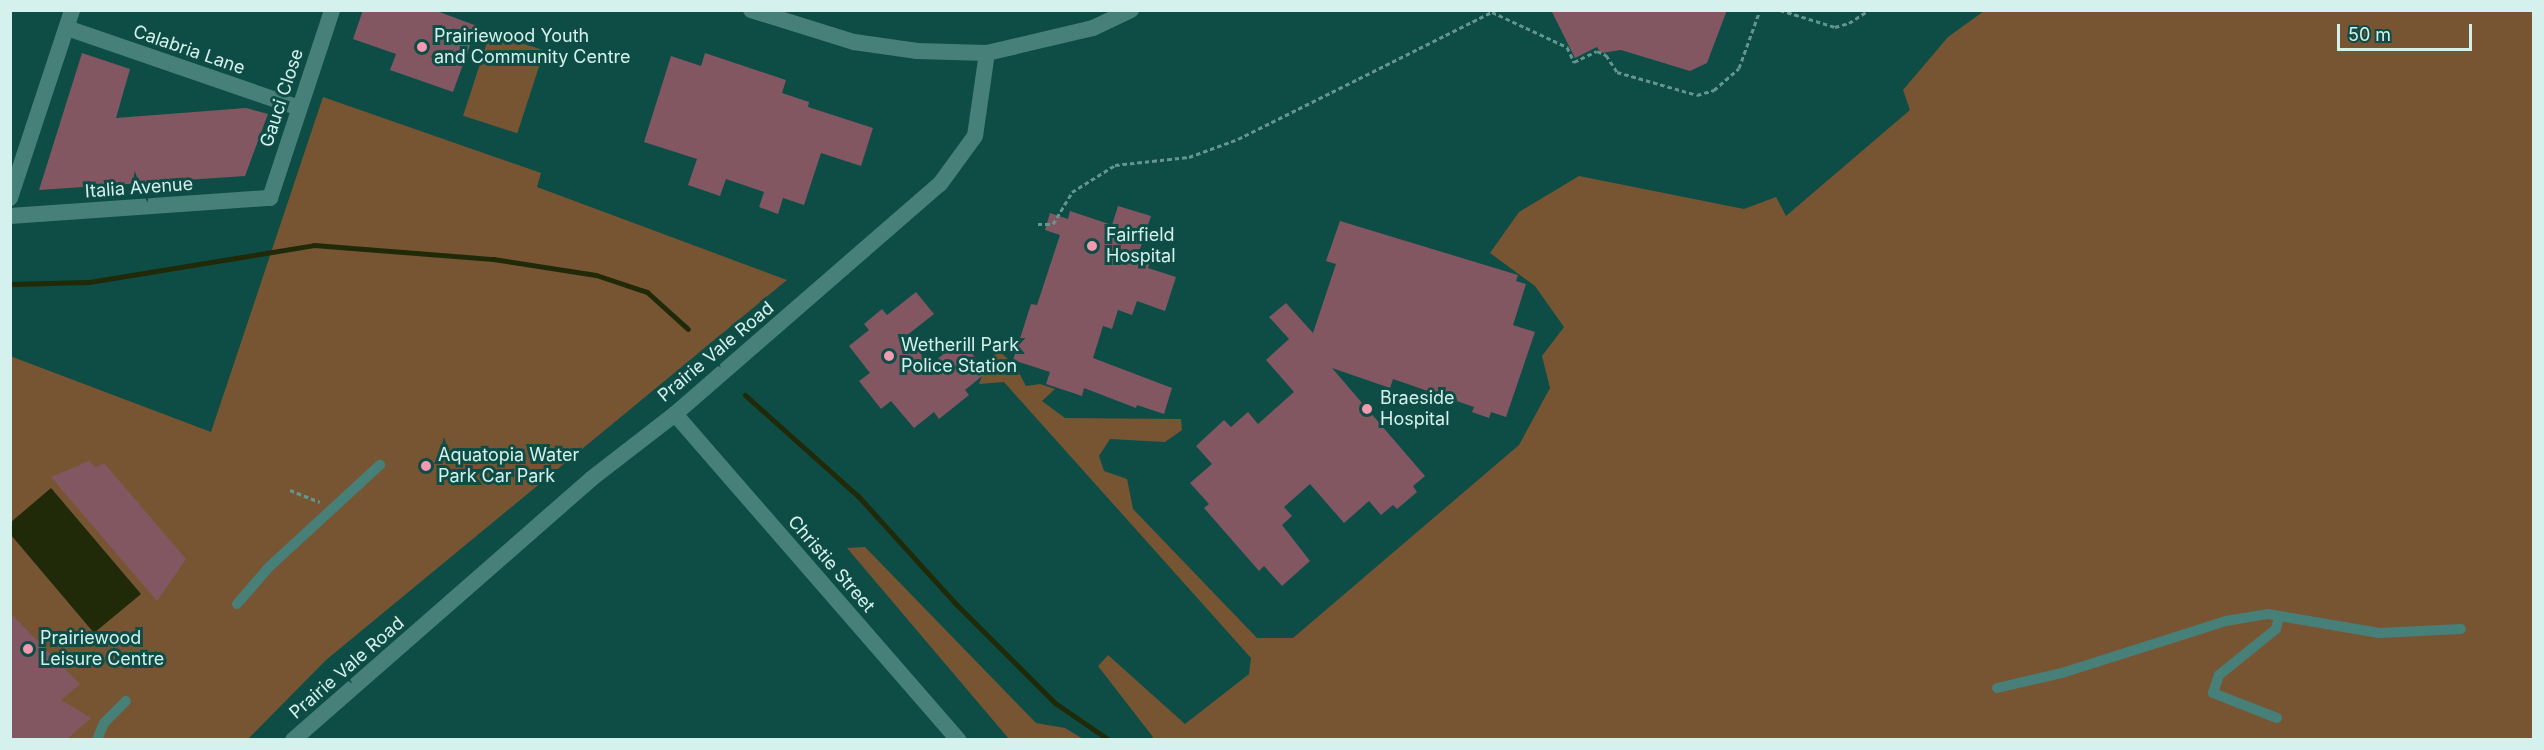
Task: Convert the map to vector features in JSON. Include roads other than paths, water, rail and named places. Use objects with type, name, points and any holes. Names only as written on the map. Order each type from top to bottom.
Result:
[{"type":"street","points":[[10,198],[72,10]]},
{"type":"street","name":"Gauci Close","points":[[270,198],[332,10]]},
{"type":"street","points":[[751,10],[854,42],[917,51],[987,53],[1093,28],[1131,10]]},
{"type":"street","name":"Calabria Lane","points":[[67,28],[299,108]]},
{"type":"street","name":"Prairie Vale Road","points":[[293,740],[591,479],[675,414],[909,213],[956,166],[979,122],[987,53]]},
{"type":"street","name":"Italia Avenue","points":[[10,216],[270,198]]},
{"type":"street","name":"Christie Street","points":[[675,414],[958,740]]},
{"type":"lane","points":[[237,604],[269,567],[380,465]]},
{"type":"lane","points":[[1997,687],[2062,673],[2226,621],[2268,614],[2379,633],[2461,629]]},
{"type":"lane","points":[[2277,718],[2213,693],[2219,675],[2276,629],[2279,617]]},
{"type":"lane","points":[[97,740],[104,723],[126,701]]},
{"type":"waterway","points":[[10,284],[89,282],[314,245],[493,259],[596,275],[647,292],[688,329]]},
{"type":"waterway","points":[[745,395],[858,496],[957,605],[1055,703],[1109,740]]},
{"type":"place","name":"Prairiewood Youth and Community Centre","points":[[422,47]]},
{"type":"place","name":"Fairfield Hospital","points":[[1092,246]]},
{"type":"place","name":"Wetherill Park Police Station","points":[[889,356]]},
{"type":"place","name":"Braeside Hospital","points":[[1367,409]]},
{"type":"place","name":"Aquatopia Water Park Car Park","points":[[426,466]]},
{"type":"place","name":"Prairiewood Leisure Centre","points":[[28,649]]}]
